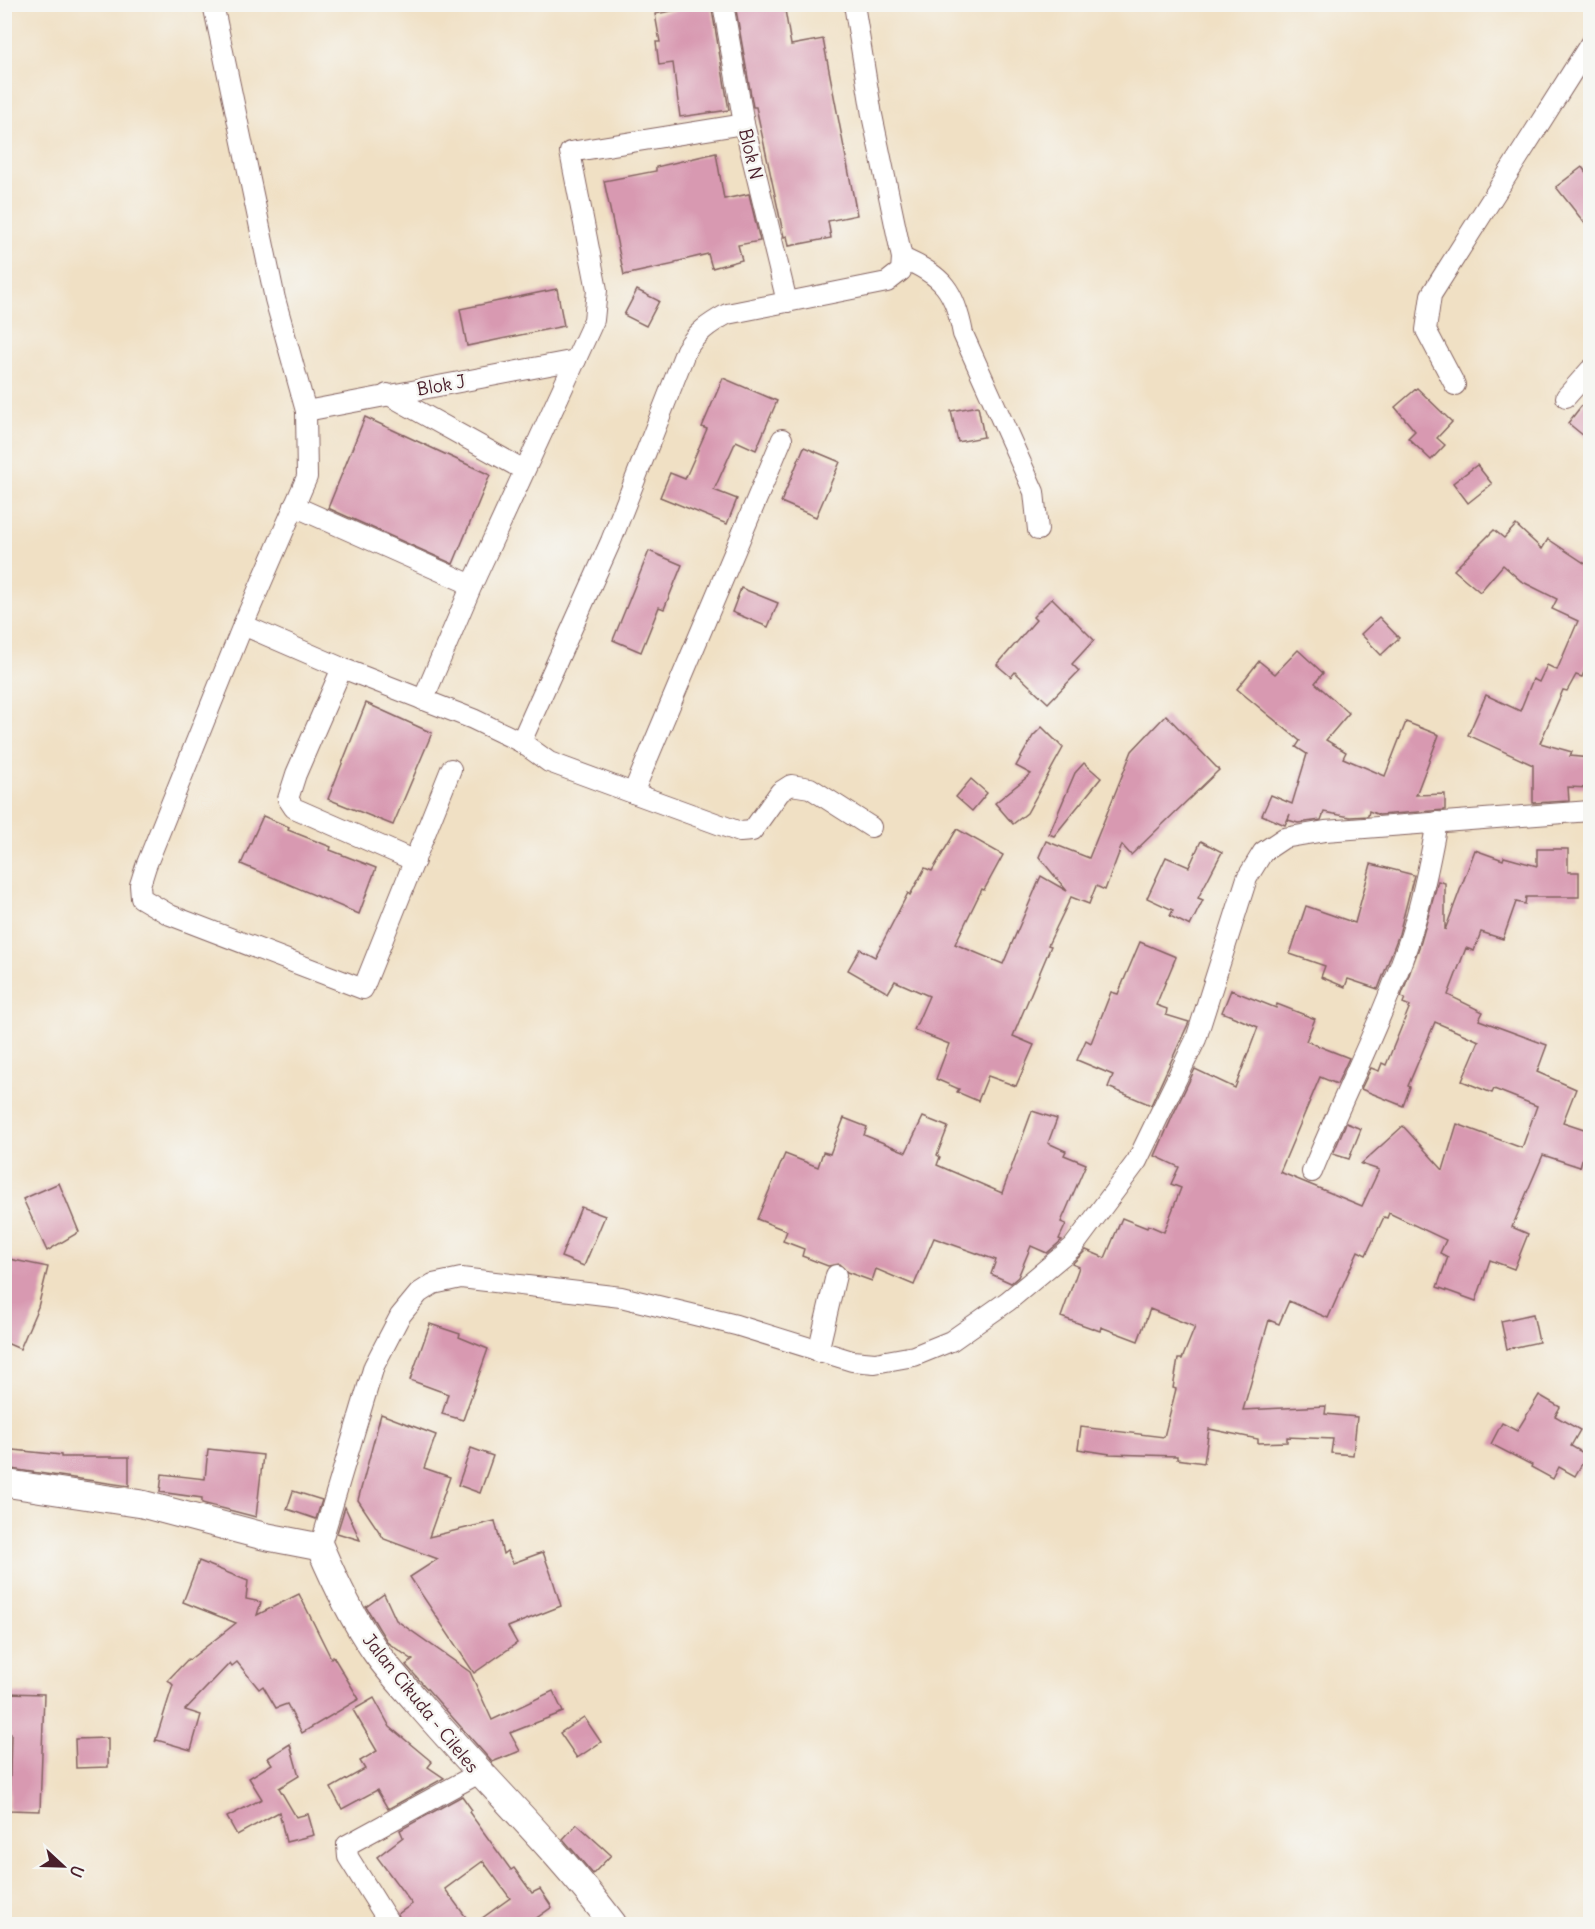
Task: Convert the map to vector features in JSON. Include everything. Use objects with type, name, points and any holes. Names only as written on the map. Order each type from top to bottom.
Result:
[{"type":"street","points":[[213,4],[249,165],[275,299],[306,411],[307,477],[243,625],[146,866],[140,885],[141,898],[170,915],[363,989],[451,770]]},
{"type":"street","name":"Blok N","points":[[723,4],[744,124],[787,302]]},
{"type":"street","points":[[521,742],[611,542],[686,350],[705,326],[727,315],[887,282],[901,271],[902,258],[873,115],[854,4]]},
{"type":"street","points":[[1455,385],[1426,330],[1431,295],[1590,44]]},
{"type":"street","points":[[423,700],[472,585],[594,320],[597,290],[570,152],[744,124]]},
{"type":"street","points":[[902,258],[929,269],[948,289],[959,313],[963,334],[1034,492],[1038,530]]},
{"type":"street","name":"Blok J","points":[[306,411],[576,360]]},
{"type":"street","points":[[1566,397],[1589,374]]},
{"type":"street","points":[[387,394],[524,470]]},
{"type":"street","points":[[633,793],[782,439]]},
{"type":"street","points":[[294,506],[472,585]]},
{"type":"street","points":[[243,625],[342,668],[473,719],[521,742],[549,762],[740,832],[752,831],[780,792],[791,785],[810,788],[871,827]]},
{"type":"street","points":[[342,668],[296,774],[288,799],[294,808],[301,812],[415,861]]},
{"type":"street","points":[[4,1483],[142,1504],[263,1536],[320,1547],[374,1366],[400,1316],[419,1293],[433,1284],[460,1278],[621,1297],[736,1325],[852,1361],[875,1363],[914,1356],[951,1341],[1008,1301],[1073,1247],[1137,1161],[1196,1039],[1248,878],[1263,852],[1284,838],[1325,831],[1590,811]]},
{"type":"street","points":[[1312,1172],[1334,1118],[1358,1071],[1410,938],[1425,884],[1437,822]]},
{"type":"street","points":[[818,1352],[836,1275]]},
{"type":"street","name":"Jalan Cikuda - Cileles","points":[[320,1547],[344,1602],[374,1649],[479,1773],[592,1895],[613,1924]]},
{"type":"street","points":[[390,1924],[348,1857],[347,1845],[479,1773]]},
{"type":"building","points":[[688,4],[711,4],[729,110],[680,117],[673,63],[659,65],[656,42],[660,42],[655,14],[688,8]]},
{"type":"building","points":[[763,4],[784,4],[791,45],[823,39],[857,215],[828,221],[831,238],[789,246],[787,236],[784,237],[756,107],[753,107],[736,10]]},
{"type":"building","points":[[716,153],[724,199],[749,194],[760,241],[738,245],[742,260],[712,268],[708,254],[624,275],[604,181],[656,171],[656,167]]},
{"type":"building","points":[[1582,167],[1590,178],[1590,230],[1556,187]]},
{"type":"building","points":[[557,289],[564,326],[467,346],[460,309]]},
{"type":"building","points":[[637,290],[659,301],[646,326],[624,315]]},
{"type":"building","points":[[723,378],[777,401],[756,450],[736,441],[714,490],[737,499],[727,524],[660,497],[670,473],[685,479],[707,429],[702,427]]},
{"type":"building","points":[[1417,388],[1452,422],[1437,438],[1445,445],[1431,460],[1408,438],[1415,431],[1395,407]]},
{"type":"building","points":[[1590,395],[1590,441],[1568,423]]},
{"type":"building","points":[[978,406],[984,437],[958,442],[951,411]]},
{"type":"building","points":[[365,417],[490,475],[453,564],[328,508]]},
{"type":"building","points":[[804,447],[840,462],[816,517],[781,502]]},
{"type":"building","points":[[1477,465],[1492,484],[1468,503],[1453,483]]},
{"type":"building","points":[[1516,525],[1542,549],[1548,539],[1590,567],[1590,657],[1582,677],[1576,675],[1567,691],[1563,690],[1540,743],[1572,752],[1570,756],[1590,758],[1590,788],[1568,787],[1569,801],[1533,803],[1533,765],[1468,735],[1486,695],[1520,711],[1533,679],[1539,682],[1547,665],[1557,670],[1578,621],[1552,609],[1557,599],[1521,581],[1503,565],[1480,592],[1454,570],[1494,530],[1504,538]]},
{"type":"building","points":[[649,551],[682,565],[664,609],[659,607],[641,652],[613,640]]},
{"type":"building","points":[[741,588],[778,603],[768,627],[732,612]]},
{"type":"building","points":[[1052,598],[1094,640],[1072,664],[1079,671],[1048,703],[1015,672],[1011,677],[997,665],[1036,620],[1033,617]]},
{"type":"building","points":[[1379,617],[1399,638],[1381,655],[1361,634]]},
{"type":"building","points":[[1298,650],[1323,673],[1315,683],[1349,713],[1326,740],[1346,752],[1343,758],[1385,776],[1406,722],[1439,735],[1416,795],[1445,794],[1445,810],[1379,815],[1369,811],[1368,816],[1350,817],[1324,812],[1321,820],[1298,823],[1288,820],[1290,814],[1285,825],[1262,815],[1271,795],[1292,804],[1307,754],[1296,747],[1300,741],[1237,689],[1259,661],[1275,674]]},
{"type":"building","points":[[366,703],[432,733],[393,825],[328,799]]},
{"type":"building","points":[[1166,715],[1219,770],[1131,855],[1122,845],[1105,890],[1096,886],[1089,904],[1071,897],[1048,945],[1051,946],[1013,1036],[1034,1045],[1016,1086],[988,1076],[978,1101],[957,1092],[959,1089],[936,1079],[949,1044],[914,1030],[929,996],[895,981],[888,993],[848,970],[860,949],[875,957],[908,893],[910,895],[925,868],[932,871],[957,829],[1003,855],[984,890],[982,889],[955,944],[1003,964],[1041,876],[1067,891],[1039,857],[1046,841],[1089,858],[1132,751]]},
{"type":"building","points":[[1042,727],[1063,748],[1027,813],[1013,824],[995,803],[1031,774],[1016,766],[1033,736]]},
{"type":"building","points":[[1084,763],[1101,778],[1054,836],[1049,834],[1075,773]]},
{"type":"building","points":[[971,779],[987,793],[972,811],[956,797]]},
{"type":"building","points":[[263,816],[289,827],[288,830],[331,847],[330,850],[376,868],[359,914],[241,864]]},
{"type":"building","points":[[1201,841],[1222,852],[1198,898],[1203,900],[1190,926],[1170,916],[1173,910],[1147,898],[1166,857],[1189,867]]},
{"type":"building","points":[[1537,849],[1568,849],[1568,872],[1579,872],[1579,897],[1526,897],[1525,904],[1516,902],[1503,939],[1481,932],[1474,951],[1466,948],[1448,995],[1483,1012],[1479,1020],[1547,1045],[1537,1072],[1576,1089],[1563,1122],[1590,1131],[1580,1167],[1543,1155],[1512,1227],[1528,1234],[1514,1269],[1490,1260],[1476,1301],[1437,1287],[1448,1257],[1440,1253],[1446,1240],[1389,1213],[1387,1218],[1384,1217],[1366,1255],[1358,1251],[1328,1318],[1289,1301],[1279,1324],[1269,1320],[1243,1410],[1326,1406],[1325,1414],[1357,1417],[1353,1455],[1331,1453],[1333,1439],[1287,1437],[1287,1442],[1258,1443],[1258,1439],[1209,1429],[1204,1463],[1177,1459],[1177,1456],[1110,1454],[1078,1449],[1081,1427],[1164,1437],[1176,1389],[1173,1388],[1178,1359],[1182,1359],[1195,1327],[1150,1309],[1138,1341],[1101,1327],[1100,1331],[1061,1317],[1079,1267],[1072,1264],[1086,1250],[1105,1258],[1122,1218],[1164,1232],[1181,1188],[1171,1184],[1179,1167],[1155,1156],[1173,1115],[1195,1069],[1235,1088],[1258,1027],[1222,1012],[1231,990],[1276,1008],[1277,1004],[1315,1019],[1306,1041],[1349,1058],[1337,1084],[1320,1077],[1280,1172],[1362,1206],[1379,1170],[1361,1164],[1403,1126],[1443,1170],[1457,1124],[1522,1148],[1537,1106],[1494,1089],[1492,1093],[1462,1081],[1479,1041],[1435,1022],[1408,1086],[1410,1087],[1403,1106],[1361,1089],[1371,1068],[1379,1071],[1382,1063],[1386,1065],[1410,1006],[1403,1003],[1405,998],[1401,997],[1421,942],[1438,881],[1445,883],[1445,930],[1475,850],[1503,860],[1504,857],[1537,866]]},
{"type":"building","points":[[1371,864],[1414,875],[1399,934],[1378,989],[1348,979],[1345,987],[1321,977],[1325,966],[1290,954],[1306,906],[1355,923]]},
{"type":"building","points":[[1140,942],[1176,957],[1156,1005],[1167,1009],[1166,1015],[1189,1022],[1151,1105],[1108,1087],[1113,1075],[1077,1060],[1086,1040],[1091,1043],[1111,992],[1118,994]]},
{"type":"building","points":[[1032,1111],[1057,1119],[1048,1143],[1066,1151],[1064,1155],[1086,1164],[1061,1222],[1066,1224],[1059,1239],[1062,1240],[1047,1253],[1031,1246],[1018,1277],[1011,1283],[991,1274],[996,1260],[934,1238],[914,1285],[876,1269],[872,1281],[847,1272],[839,1264],[828,1266],[802,1256],[804,1249],[783,1241],[787,1231],[757,1219],[785,1154],[818,1167],[823,1152],[830,1154],[844,1118],[867,1127],[864,1135],[906,1152],[923,1117],[948,1127],[937,1155],[940,1157],[937,1165],[1002,1193]]},
{"type":"building","points":[[1346,1123],[1361,1129],[1349,1159],[1333,1154]]},
{"type":"building","points":[[59,1183],[79,1232],[47,1251],[23,1199]]},
{"type":"building","points":[[581,1207],[605,1216],[584,1266],[561,1257]]},
{"type":"building","points":[[4,1258],[48,1267],[38,1307],[20,1349],[4,1342]]},
{"type":"building","points":[[1533,1314],[1539,1342],[1507,1349],[1501,1321]]},
{"type":"building","points":[[430,1324],[460,1334],[459,1337],[488,1349],[463,1420],[442,1414],[448,1394],[410,1380]]},
{"type":"building","points":[[1539,1395],[1560,1407],[1555,1416],[1580,1430],[1571,1446],[1587,1455],[1575,1476],[1559,1467],[1553,1479],[1531,1467],[1532,1465],[1491,1444],[1502,1423],[1517,1431]]},
{"type":"building","points":[[381,1414],[436,1435],[424,1468],[450,1477],[429,1537],[495,1521],[503,1554],[507,1551],[513,1563],[543,1552],[552,1577],[561,1606],[508,1627],[517,1643],[474,1673],[410,1577],[438,1559],[384,1539],[358,1500]]},
{"type":"building","points":[[471,1448],[493,1456],[480,1493],[458,1485]]},
{"type":"building","points":[[4,1449],[61,1455],[61,1457],[129,1457],[129,1486],[4,1468]]},
{"type":"building","points":[[208,1449],[263,1455],[256,1517],[202,1503],[202,1498],[160,1492],[162,1474],[205,1479]]},
{"type":"building","points":[[293,1491],[322,1500],[316,1519],[287,1509]]},
{"type":"building","points":[[345,1507],[356,1531],[360,1540],[337,1533]]},
{"type":"building","points":[[199,1561],[248,1581],[246,1599],[261,1602],[257,1615],[299,1594],[331,1658],[333,1656],[359,1699],[302,1733],[287,1704],[276,1708],[263,1686],[259,1689],[237,1662],[232,1666],[230,1663],[185,1710],[201,1715],[191,1750],[157,1740],[155,1742],[173,1685],[168,1680],[188,1659],[236,1623],[183,1602]]},
{"type":"building","points":[[384,1594],[396,1620],[470,1672],[492,1720],[553,1691],[563,1712],[510,1733],[520,1751],[492,1762],[406,1665],[413,1660],[388,1643],[366,1607]]},
{"type":"building","points":[[7,1693],[44,1694],[40,1811],[9,1810],[11,1733],[5,1733]]},
{"type":"building","points":[[374,1698],[390,1727],[432,1762],[428,1767],[444,1778],[388,1809],[377,1790],[342,1809],[331,1788],[365,1769],[360,1761],[377,1751],[353,1710]]},
{"type":"building","points":[[584,1717],[601,1742],[577,1758],[560,1733]]},
{"type":"building","points":[[108,1738],[108,1767],[76,1768],[75,1739]]},
{"type":"building","points":[[290,1744],[299,1776],[279,1788],[296,1817],[308,1814],[314,1835],[286,1842],[279,1812],[237,1835],[227,1817],[262,1799],[249,1778],[272,1764],[268,1758]]},
{"type":"building","points":[[462,1796],[472,1810],[469,1812],[511,1870],[514,1868],[532,1893],[540,1889],[552,1907],[528,1924],[474,1924],[510,1898],[483,1861],[445,1889],[471,1924],[402,1924],[398,1914],[412,1904],[377,1857],[403,1837],[400,1830]]},
{"type":"building","points":[[577,1824],[611,1855],[593,1874],[563,1839]]}]
